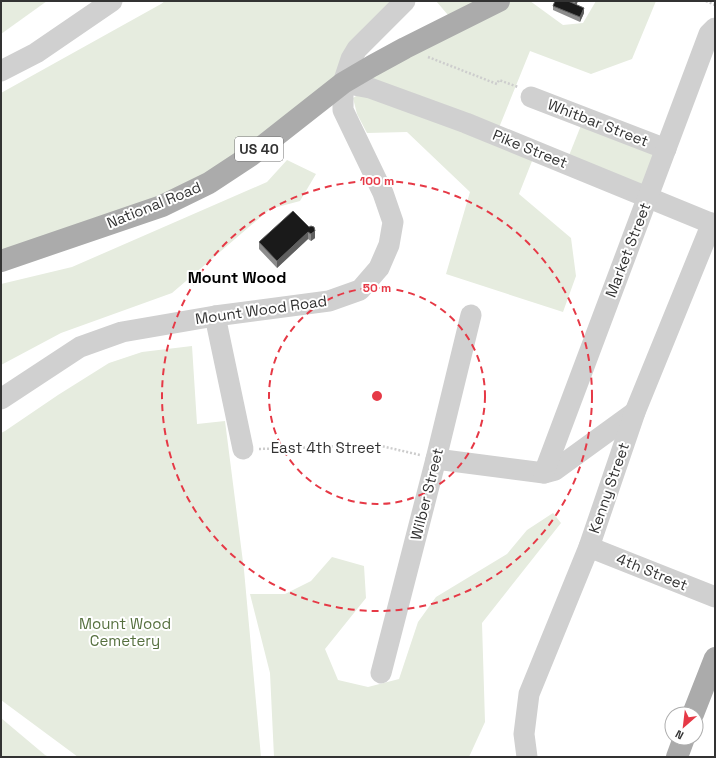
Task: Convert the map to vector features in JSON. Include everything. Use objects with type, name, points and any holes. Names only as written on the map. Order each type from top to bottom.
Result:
[{"type":"main road","name":"National Road","points":[[1,261],[162,206],[209,183],[250,156],[343,83],[405,48],[499,1]]},
{"type":"main road","points":[[699,706],[709,692],[715,658]]},
{"type":"main road","points":[[677,757],[681,746]]},
{"type":"street","points":[[1,71],[36,53],[112,1]]},
{"type":"street","name":"Mount Wood Road","points":[[1,399],[80,347],[122,332],[215,316],[329,301],[360,290],[379,268],[388,245],[393,222],[383,193],[343,110],[343,83],[351,60],[357,49],[405,1]]},
{"type":"street","name":"Market Street","points":[[544,473],[709,34],[715,28]]},
{"type":"street","name":"Pike Street","points":[[343,83],[370,88],[466,123],[713,224]]},
{"type":"street","name":"Whitbar Street","points":[[525,92],[666,149]]},
{"type":"street","name":"Kenny Street","points":[[528,757],[524,734],[529,694],[589,547],[635,412],[713,224]]},
{"type":"street","name":"Wilber Street","points":[[381,673],[471,315]]},
{"type":"street","points":[[215,316],[243,449]]},
{"type":"street","points":[[436,459],[544,473],[555,470],[635,412]]},
{"type":"street","name":"4th Street","points":[[589,547],[715,597]]},
{"type":"path","points":[[706,1],[715,5]]},
{"type":"path","points":[[426,56],[497,84],[499,80],[525,92]]},
{"type":"path","name":"East 4th Street","points":[[243,449],[377,445],[436,459]]},
{"type":"green space","points":[[1,1],[47,1],[1,34]]},
{"type":"green space","points":[[165,1],[405,1],[343,83],[209,183],[1,261],[1,93]]},
{"type":"green space","points":[[436,1],[530,1],[563,25],[583,23],[596,1],[656,1],[632,59],[591,74],[530,51],[496,135],[536,151],[519,194],[571,238],[576,276],[563,312],[446,274],[470,192],[407,132],[367,133],[357,114],[353,98],[362,92],[343,83],[454,22]]},
{"type":"green space","points":[[584,118],[666,149],[648,198],[566,163]]},
{"type":"green space","points":[[287,160],[316,174],[300,201],[270,209],[172,293],[61,333],[1,365],[1,284],[72,267],[267,182]]},
{"type":"green space","name":"Mount Wood Cemetery","points":[[192,346],[197,424],[225,421],[244,570],[261,757],[78,757],[1,700],[1,433],[109,363],[142,352]]},
{"type":"green space","points":[[553,513],[561,523],[482,623],[485,722],[469,757],[274,757],[270,673],[250,594],[285,594],[311,581],[332,557],[364,566],[366,598],[325,649],[338,680],[368,687],[399,679],[418,622],[436,597],[507,554],[527,530]]},
{"type":"green space","points":[[1,718],[45,755],[49,757],[1,757]]},
{"type":"building","points":[[555,1],[568,1],[584,8],[580,17],[553,6]]},
{"type":"building","points":[[293,211],[309,227],[314,227],[315,231],[311,234],[308,232],[277,261],[259,242]]},
{"type":"district","name":"Mount Wood","points":[[237,277]]}]
